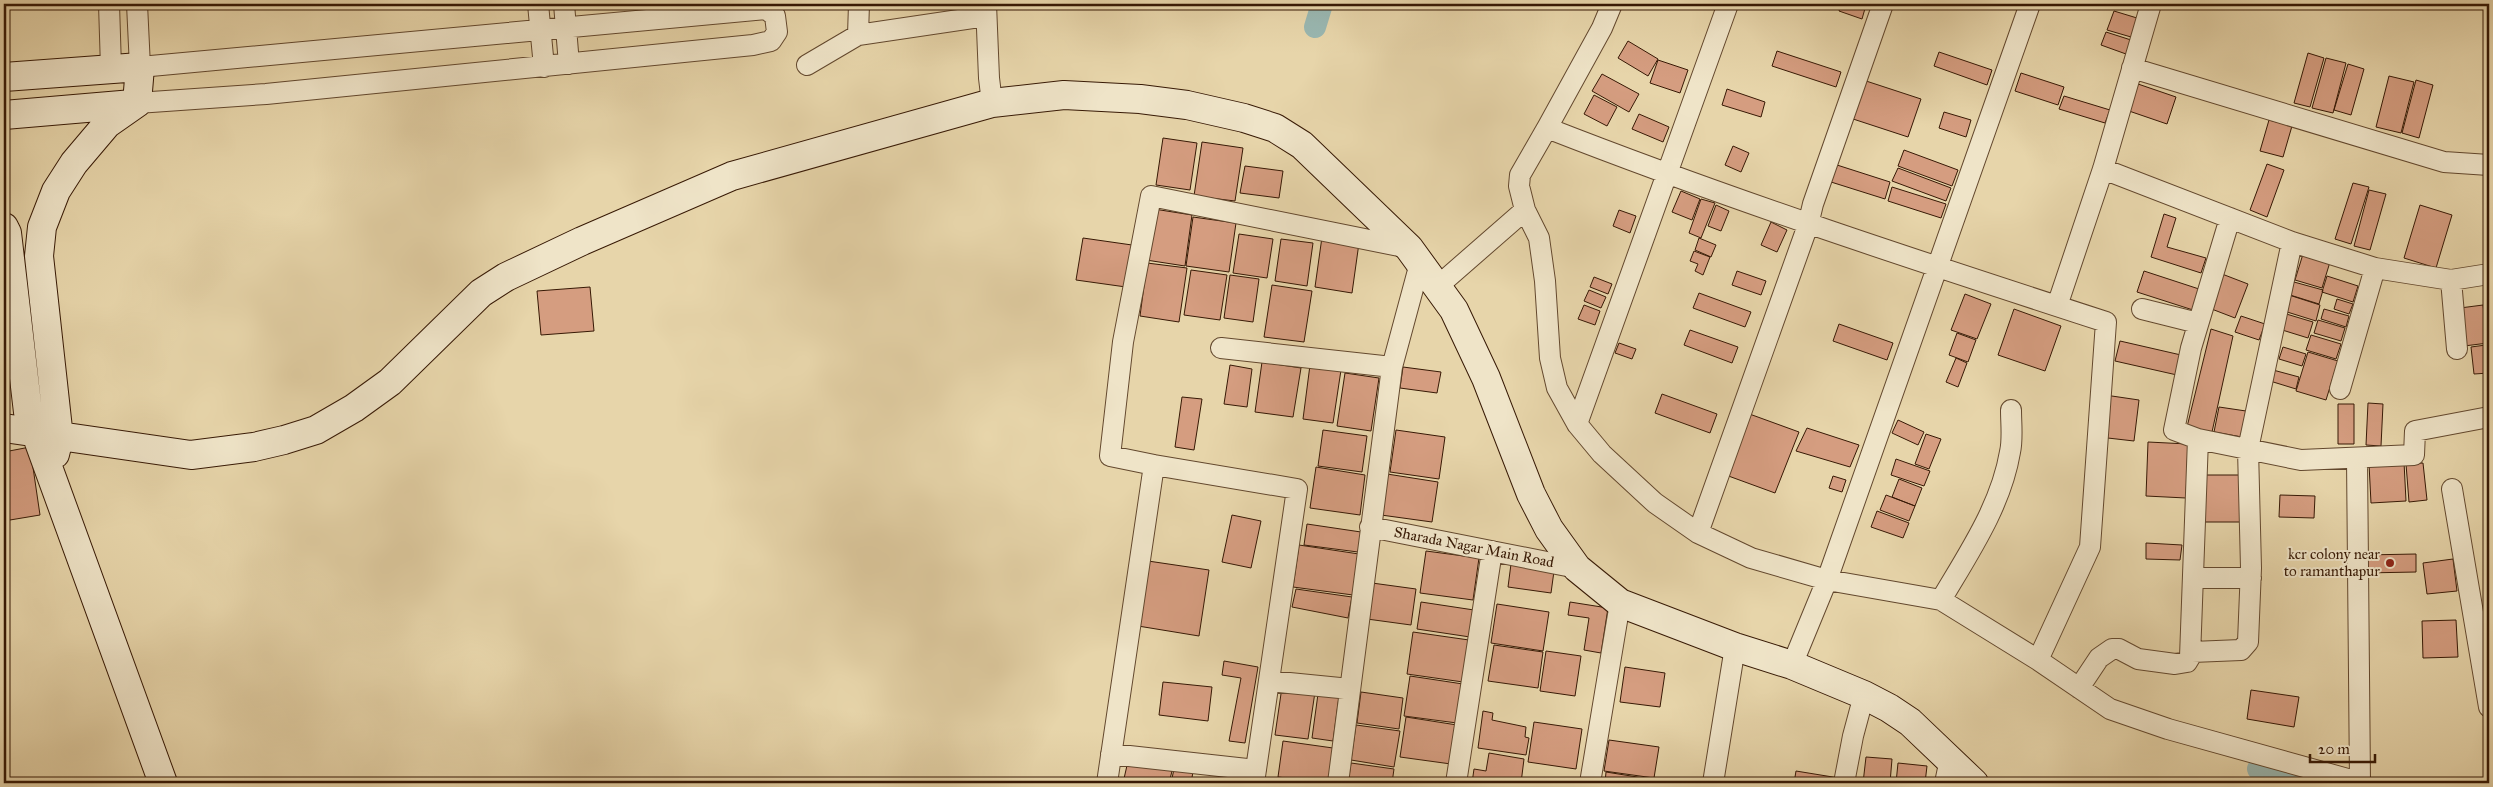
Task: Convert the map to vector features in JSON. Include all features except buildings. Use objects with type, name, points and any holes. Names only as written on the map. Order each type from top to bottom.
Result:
[{"type":"street","points":[[109,4],[110,107]]},
{"type":"street","points":[[137,4],[140,67],[137,103]]},
{"type":"street","points":[[538,4],[544,67]]},
{"type":"street","points":[[564,4],[569,64]]},
{"type":"street","points":[[858,35],[859,4]]},
{"type":"street","points":[[1612,4],[1602,28],[1520,175],[1520,215],[1539,238],[1543,259],[1548,330],[1554,373],[1558,388],[1577,424],[1602,454],[1655,503],[1698,532],[1751,558],[1824,588],[1941,600],[2038,660],[2110,709],[2168,729],[2361,783],[2357,458]]},
{"type":"street","points":[[1577,424],[1728,4]]},
{"type":"street","points":[[1698,532],[1808,225],[1813,204],[1883,4]]},
{"type":"street","points":[[1792,665],[1824,588],[2030,4]]},
{"type":"street","points":[[2057,306],[2103,169],[2151,4]]},
{"type":"street","points":[[4,77],[140,67],[766,9],[775,16],[777,32],[771,41],[753,44],[655,53],[544,67],[374,82],[266,94],[4,115]]},
{"type":"street","points":[[806,65],[858,35],[986,16],[990,90]]},
{"type":"street","points":[[2132,68],[2444,162],[2489,165]]},
{"type":"street","points":[[4,428],[44,426],[191,455],[254,447],[316,430],[354,408],[390,382],[481,293],[534,263],[732,176],[990,90],[1140,99],[1187,105],[1244,118],[1267,126],[1302,145],[1414,255],[1454,310],[1486,378],[1531,494],[1549,529],[1577,568],[1620,603],[1735,647],[1792,665],[1864,695],[1910,722],[1948,771],[1974,783]]},
{"type":"street","points":[[44,426],[39,256],[42,227],[56,191],[74,163],[107,124],[137,103]]},
{"type":"street","points":[[1547,128],[1666,174],[1808,225],[2106,322],[2090,547],[2038,660]]},
{"type":"street","points":[[2103,169],[2292,242],[2375,268],[2451,280],[2489,274]]},
{"type":"street","points":[[1111,754],[1255,777],[1297,489],[1110,456],[1124,342],[1151,196],[1414,255]]},
{"type":"street","points":[[1438,286],[1520,215]]},
{"type":"street","points":[[2230,218],[2198,323],[2174,430],[2198,439],[2301,460],[2414,456],[2415,431],[2489,417]]},
{"type":"street","points":[[4,227],[7,233],[9,258],[44,426],[50,475],[163,783]]},
{"type":"street","points":[[2192,652],[2241,650],[2248,642],[2251,578],[2248,449],[2292,242]]},
{"type":"street","points":[[1338,783],[1392,368],[1414,255]]},
{"type":"street","points":[[2340,389],[2375,268]]},
{"type":"street","points":[[2451,280],[2457,349]]},
{"type":"street","points":[[2142,309],[2198,323]]},
{"type":"street","points":[[1221,348],[1392,368]]},
{"type":"street","points":[[1941,600],[1979,536],[2000,487],[2010,451],[2011,410]]},
{"type":"street","points":[[2079,688],[2099,658],[2112,649],[2119,649],[2138,659],[2175,664],[2187,662],[2192,652],[2198,439]]},
{"type":"street","points":[[1107,783],[1154,464]]},
{"type":"street","points":[[2452,489],[2489,707]]},
{"type":"street","name":"Sharada Nagar Main Road","points":[[1370,527],[1577,568]]},
{"type":"street","points":[[1456,783],[1492,551]]},
{"type":"street","points":[[2194,578],[2251,578]]},
{"type":"street","points":[[1590,783],[1620,603]]},
{"type":"street","points":[[1713,783],[1735,647]]},
{"type":"street","points":[[1269,681],[1350,689]]},
{"type":"street","points":[[1844,783],[1853,736],[1864,695]]},
{"type":"waterway","points":[[1315,27],[1322,4]]},
{"type":"waterway","points":[[2258,769],[2298,783]]},
{"type":"place","name":"kcr colony near to ramanthapur","points":[[2390,563]]}]
